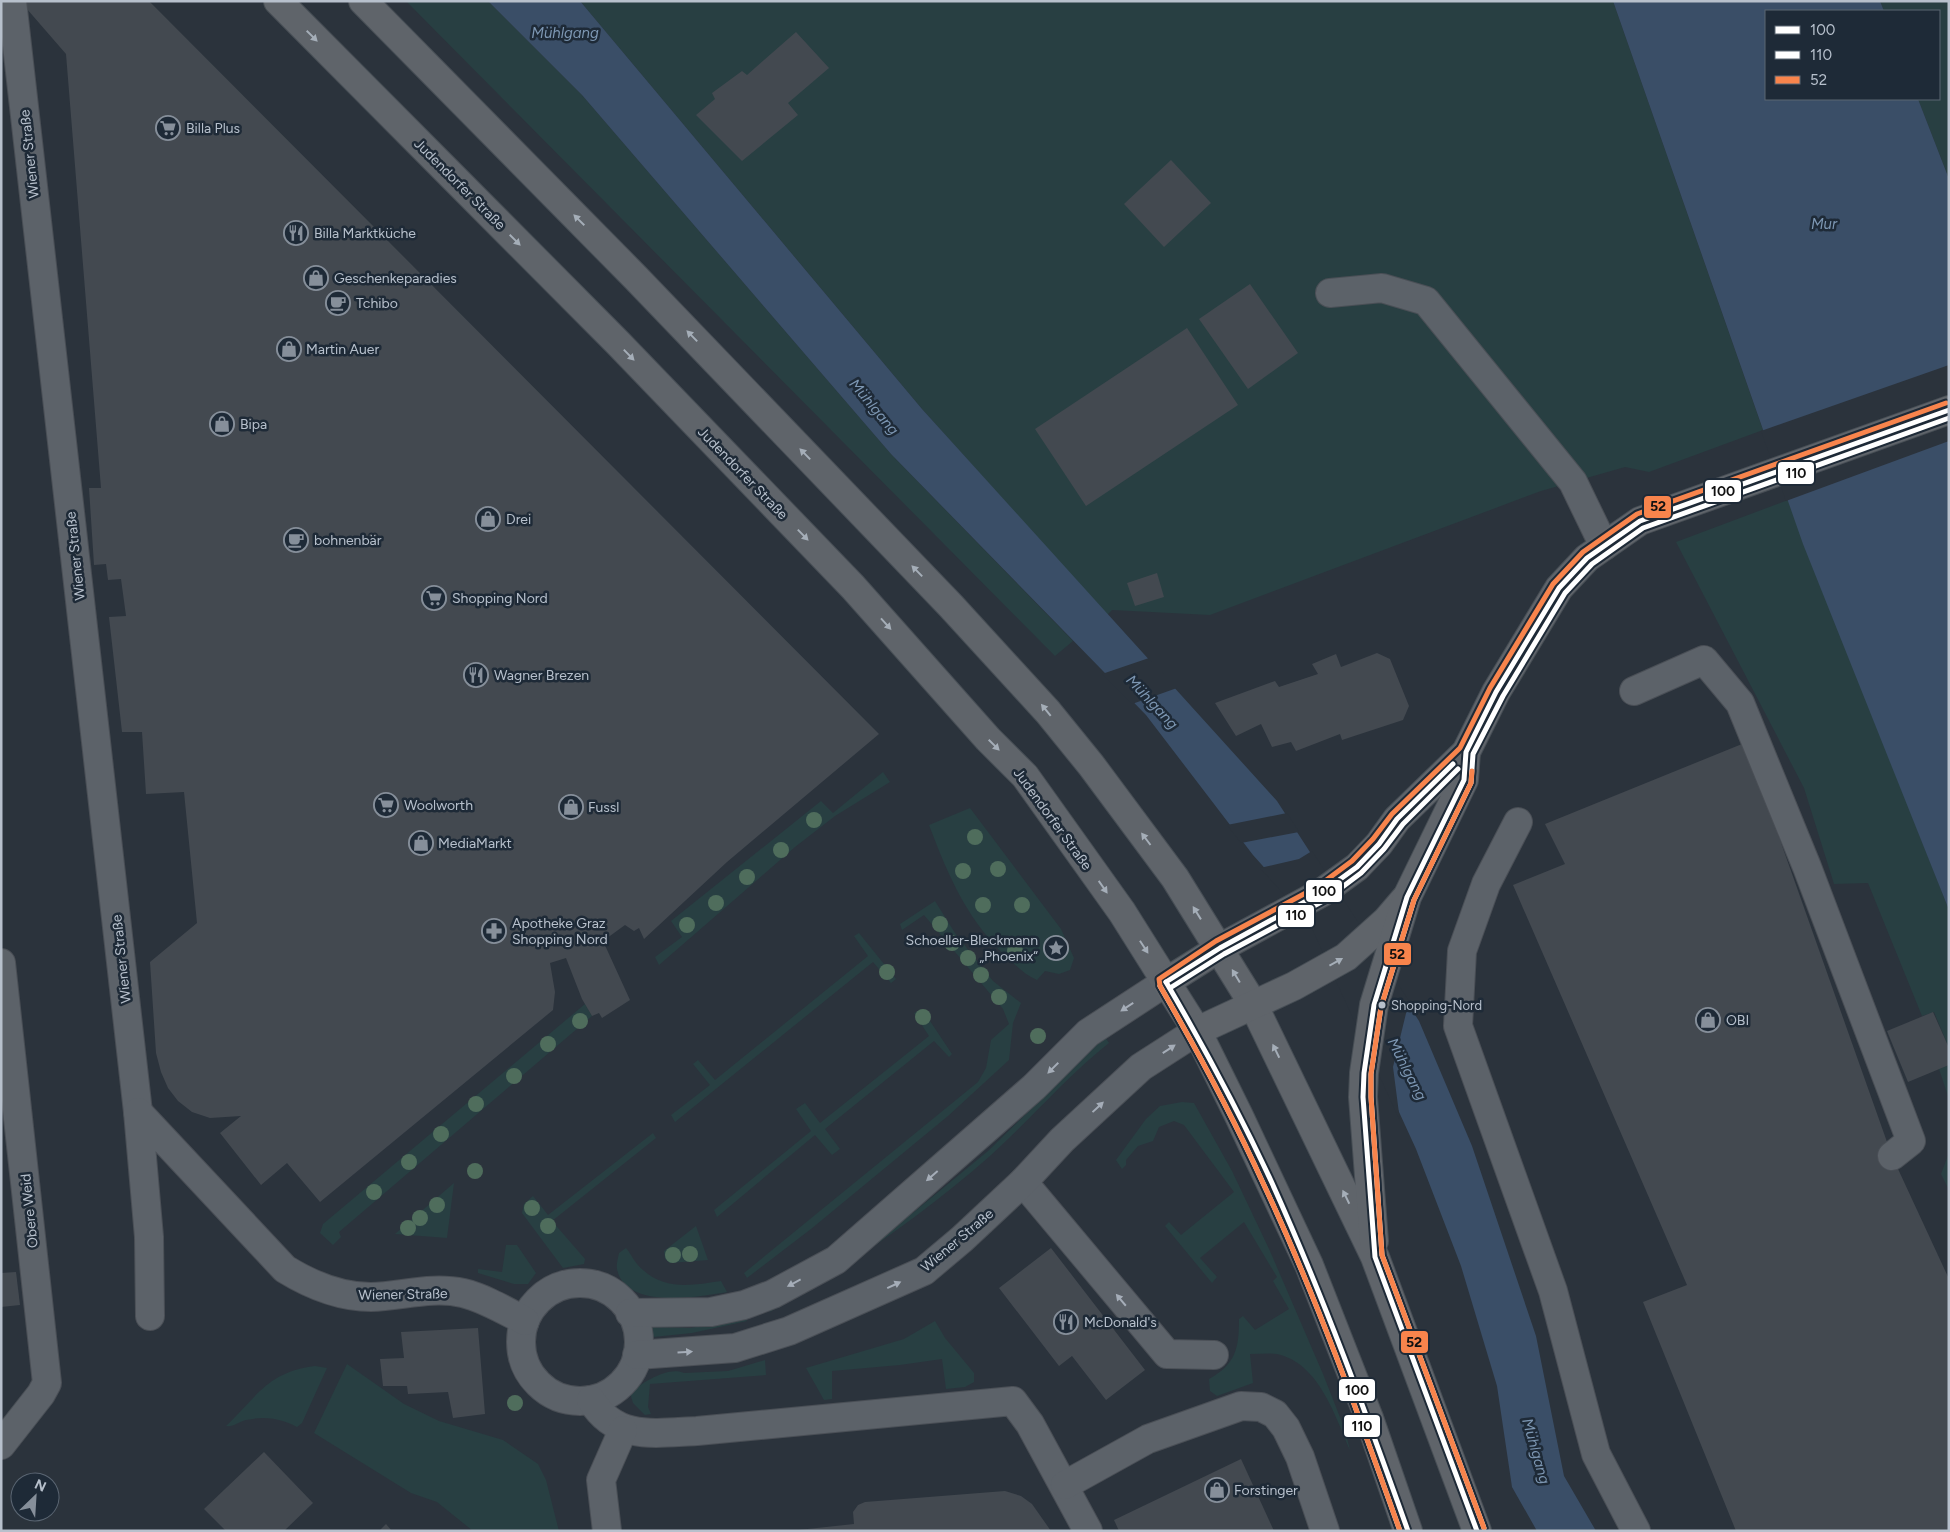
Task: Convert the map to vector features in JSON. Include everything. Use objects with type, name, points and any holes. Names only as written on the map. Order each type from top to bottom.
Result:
[{"type":"main road","name":"Judendorfer Straße","points":[[278,1],[604,329],[853,587],[988,740],[1025,776],[1122,912],[1166,982]]},
{"type":"main road","points":[[363,1],[650,292],[937,592],[1048,712],[1091,765],[1175,878],[1253,1004],[1375,1257],[1477,1531]]},
{"type":"main road","points":[[1408,1531],[1369,1418],[1309,1265],[1239,1116],[1196,1032],[1166,982],[1220,948],[1321,893],[1357,867],[1379,844],[1397,819],[1466,752],[1496,692],[1559,588],[1587,558],[1640,521],[1949,410]]},
{"type":"main road","points":[[1375,1257],[1363,1097],[1364,1073],[1374,1005],[1391,929],[1464,780],[1466,752]]},
{"type":"main road","points":[[1196,1032],[1294,986],[1391,929]]},
{"type":"street","name":"Wiener Straße","points":[[12,1],[138,1112],[149,1237],[150,1316]]},
{"type":"street","points":[[1330,294],[1382,288],[1426,301],[1573,482],[1604,546]]},
{"type":"street","points":[[1634,691],[1704,660],[1740,703],[1807,868],[1911,1140],[1892,1156]]},
{"type":"street","points":[[1518,822],[1486,884],[1462,952],[1458,1026],[1553,1291],[1596,1454],[1636,1531]]},
{"type":"street","name":"Obere Weid","points":[[1,963],[46,1383],[41,1394],[1,1445]]},
{"type":"street","points":[[630,1313],[711,1312],[744,1306],[773,1294],[836,1260],[1034,1086],[1088,1033],[1166,982]]},
{"type":"street","name":"Wiener Straße","points":[[636,1355],[734,1348],[788,1331],[924,1271],[962,1240],[1062,1140],[1141,1067],[1196,1032]]},
{"type":"street","name":"Wiener Straße","points":[[138,1112],[285,1269],[306,1283],[336,1292],[371,1297],[409,1292],[463,1293],[525,1321]]},
{"type":"street","points":[[1022,1182],[1167,1354],[1214,1355]]},
{"type":"street","points":[[575,1284],[594,1285],[611,1292],[630,1313],[636,1324],[639,1343],[635,1363],[625,1380],[610,1393],[591,1400],[571,1401],[552,1394],[536,1382],[526,1366],[521,1348],[522,1329],[525,1321],[529,1312],[541,1298],[557,1288],[575,1284]]},
{"type":"street","points":[[591,1400],[600,1415],[623,1430],[645,1434],[697,1432],[1013,1401],[1030,1424],[1065,1485],[1088,1531]]},
{"type":"street","points":[[1065,1485],[1148,1439],[1241,1406],[1261,1407],[1275,1414],[1286,1428],[1300,1457],[1325,1531]]},
{"type":"street","points":[[607,1531],[601,1480],[623,1430]]},
{"type":"green space","points":[[406,1],[488,1],[582,95],[891,454],[1073,641],[1055,656]]},
{"type":"green space","points":[[580,1],[1613,1],[1763,430],[1649,472],[1625,467],[1541,491],[1210,615],[1112,610],[1107,615],[922,409]]},
{"type":"green space","points":[[1880,1],[1949,1],[1949,179],[1918,100],[1940,100],[1940,10],[1884,10]]},
{"type":"green space","points":[[1788,500],[1949,910],[1949,1048],[1934,1012],[1922,1016],[1868,883],[1834,884],[1804,788],[1676,542]]},
{"type":"green space","points":[[883,772],[890,782],[835,816],[795,847],[659,965],[655,957],[682,937],[671,921],[821,801],[833,813]]},
{"type":"green space","points":[[970,808],[1061,929],[1074,958],[1070,970],[1059,974],[1045,971],[1037,980],[1033,978],[1021,970],[997,947],[972,916],[944,863],[929,825]]},
{"type":"green space","points":[[935,901],[955,933],[993,981],[1021,1003],[1013,1023],[1009,1060],[948,1116],[811,1229],[747,1278],[744,1273],[978,1082],[986,1068],[991,1040],[1009,1024],[1003,1009],[924,915],[902,930],[900,924]]},
{"type":"green space","points":[[859,933],[896,979],[891,983],[873,962],[675,1122],[671,1115],[710,1085],[693,1064],[698,1060],[715,1080],[868,956],[854,936]]},
{"type":"green space","points":[[585,1004],[592,1016],[339,1232],[341,1237],[333,1245],[320,1233],[323,1224]]},
{"type":"green space","points":[[922,1009],[952,1054],[949,1057],[934,1041],[825,1129],[840,1149],[832,1155],[815,1135],[717,1217],[714,1210],[811,1131],[796,1109],[805,1103],[820,1123],[929,1036],[914,1013]]},
{"type":"green space","points":[[1105,1037],[1109,1043],[1078,1070],[990,1156],[964,1178],[884,1239],[770,1312],[767,1307],[792,1294],[914,1212],[988,1151]]},
{"type":"green space","points":[[1949,1065],[1949,1099],[1939,1069]]},
{"type":"green space","points":[[1182,1102],[1194,1103],[1232,1171],[1270,1251],[1323,1374],[1345,1430],[1350,1450],[1324,1393],[1315,1379],[1292,1359],[1277,1354],[1250,1354],[1253,1383],[1217,1396],[1210,1391],[1209,1379],[1225,1367],[1237,1347],[1239,1319],[1243,1316],[1255,1330],[1289,1309],[1273,1281],[1277,1277],[1244,1222],[1200,1258],[1217,1277],[1212,1283],[1165,1226],[1169,1222],[1181,1235],[1234,1192],[1184,1125],[1174,1121],[1159,1127],[1153,1141],[1138,1146],[1126,1160],[1126,1165],[1122,1169],[1116,1160],[1146,1119],[1160,1106]]},
{"type":"green space","points":[[653,1133],[656,1138],[552,1221],[585,1259],[584,1264],[563,1268],[522,1213],[524,1204],[533,1196],[548,1215]]},
{"type":"green space","points":[[1949,1153],[1949,1190],[1941,1174]]},
{"type":"green space","points":[[454,1183],[447,1238],[395,1234]]},
{"type":"green space","points":[[696,1226],[708,1260],[670,1263],[665,1259],[664,1251]]},
{"type":"green space","points":[[506,1245],[517,1245],[536,1273],[528,1284],[514,1284],[478,1273],[478,1269],[502,1272]]},
{"type":"green space","points":[[626,1248],[640,1268],[661,1281],[671,1284],[691,1285],[721,1281],[727,1292],[682,1298],[664,1298],[648,1296],[634,1291],[623,1282],[617,1269],[619,1253]]},
{"type":"green space","points":[[744,1317],[747,1321],[692,1333],[653,1337],[651,1327],[691,1328]]},
{"type":"green space","points":[[935,1321],[945,1338],[974,1373],[974,1382],[965,1387],[946,1389],[942,1359],[832,1371],[832,1399],[824,1400],[806,1368],[904,1339]]},
{"type":"green space","points":[[765,1360],[766,1375],[650,1384],[648,1407],[651,1414],[645,1415],[633,1403],[630,1393],[648,1380],[671,1372],[728,1371]]},
{"type":"green space","points":[[347,1364],[404,1404],[439,1421],[503,1440],[538,1464],[546,1480],[559,1531],[473,1531],[437,1502],[411,1493],[314,1433]]},
{"type":"green space","points":[[315,1366],[327,1368],[302,1423],[297,1427],[266,1418],[246,1420],[226,1426],[264,1387],[274,1380],[299,1369]]},
{"type":"water","name":"Mühlgang","points":[[488,1],[580,1],[922,409],[1277,801],[1419,1021],[1472,1146],[1536,1336],[1564,1476],[1596,1531],[1537,1531],[1512,1487],[1497,1386],[1461,1266],[1416,1149],[1311,920],[1253,855],[1146,715],[891,454],[582,95]]},
{"type":"water","name":"Mur","points":[[1613,1],[1880,1],[1884,10],[1765,10],[1765,100],[1918,100],[1949,179],[1949,910],[1803,544]]},
{"type":"pier","points":[[1949,365],[1949,441],[1786,501],[1761,431]]},
{"type":"pier","points":[[1149,658],[1177,688],[1132,704],[1102,674]]},
{"type":"pier","points":[[1287,813],[1299,832],[1241,843],[1227,825]]},
{"type":"pier","points":[[1312,851],[1409,1001],[1393,1067],[1400,1121],[1309,922],[1260,868],[1299,859]]},
{"type":"building","name":"Shopping Nord","points":[[20,1],[149,1],[879,734],[727,862],[644,939],[639,928],[634,931],[625,925],[603,941],[630,1000],[602,1018],[599,1013],[592,1016],[582,999],[566,958],[550,963],[555,992],[553,1010],[320,1202],[287,1163],[261,1185],[220,1133],[241,1116],[210,1118],[192,1112],[178,1101],[168,1088],[156,1053],[150,962],[197,923],[184,792],[146,794],[142,732],[122,732],[109,617],[126,616],[121,579],[108,580],[106,564],[94,565],[89,488],[101,488],[66,54]]},
{"type":"building","points":[[796,32],[829,68],[788,103],[798,115],[742,161],[696,115],[715,99],[712,93],[742,71],[747,75]]},
{"type":"building","points":[[1171,160],[1211,203],[1164,247],[1124,204]]},
{"type":"building","points":[[1250,284],[1298,353],[1248,389],[1199,319]]},
{"type":"building","points":[[1187,328],[1238,405],[1086,506],[1035,429]]},
{"type":"building","points":[[1157,573],[1164,597],[1135,606],[1127,583]]},
{"type":"building","points":[[1377,653],[1390,659],[1409,706],[1403,720],[1342,740],[1340,734],[1296,751],[1291,742],[1272,747],[1261,724],[1236,736],[1215,703],[1275,681],[1279,687],[1318,674],[1312,664],[1336,654],[1341,667]]},
{"type":"building","name":"OBI","points":[[1742,744],[1763,792],[1892,1156],[1949,1279],[1949,1531],[1736,1531],[1643,1302],[1687,1285],[1513,885],[1565,864],[1545,824]]},
{"type":"building","points":[[1933,1012],[1949,1048],[1949,1065],[1908,1082],[1887,1031]]},
{"type":"building","name":"McDonald's","points":[[1051,1248],[1145,1370],[1106,1400],[1072,1356],[1059,1366],[999,1288]]},
{"type":"building","points":[[16,1272],[20,1305],[1,1307],[1,1273]]},
{"type":"building","points":[[478,1328],[485,1414],[453,1418],[448,1392],[408,1394],[407,1386],[383,1386],[380,1359],[404,1358],[401,1332]]},
{"type":"building","points":[[264,1452],[313,1503],[284,1531],[226,1531],[204,1509]]},
{"type":"building","name":"Forstinger","points":[[1241,1459],[1274,1531],[1119,1531],[1114,1520]]},
{"type":"building","points":[[1005,1491],[1021,1496],[1032,1504],[1051,1531],[789,1531],[854,1524],[853,1512],[858,1505],[865,1502]]},
{"type":"building","points":[[386,1524],[392,1531],[379,1531]]},
{"type":"transit line","name":"52","points":[[1400,1531],[1336,1355],[1301,1268],[1239,1133],[1201,1059],[1160,986],[1159,979],[1216,941],[1317,887],[1352,861],[1373,839],[1392,814],[1460,748],[1490,688],[1553,584],[1583,552],[1637,514],[1946,403]]},
{"type":"transit line","name":"100","points":[[1477,1531],[1375,1257],[1363,1097],[1364,1073],[1374,1005],[1407,897],[1464,780],[1466,752],[1496,692],[1559,588],[1587,558],[1640,521],[1949,410]]},
{"type":"transit line","name":"110","points":[[1484,1528],[1382,1255],[1371,1097],[1371,1074],[1381,1007],[1414,900],[1471,783],[1473,754],[1503,696],[1565,593],[1592,564],[1643,528],[1949,418]]},
{"type":"transit line","name":"100","points":[[1166,982],[1220,948],[1321,893],[1357,867],[1379,844],[1397,819],[1453,764]]},
{"type":"transit line","name":"110","points":[[1170,988],[1224,954],[1325,900],[1361,873],[1384,849],[1403,824],[1458,769]]},
{"type":"transit line","name":"52","points":[[1472,771],[1471,783],[1414,900],[1381,1007],[1371,1074],[1371,1097],[1382,1255],[1484,1528]]},
{"type":"transit line","name":"100","points":[[1166,982],[1234,1106],[1260,1157],[1291,1226],[1343,1355],[1408,1531]]},
{"type":"transit line","name":"110","points":[[1160,986],[1227,1108],[1301,1268],[1336,1355],[1400,1531]]},
{"type":"place","name":"Billa Plus","points":[[168,128]]},
{"type":"place","name":"Billa Marktküche","points":[[296,233]]},
{"type":"place","name":"Geschenkeparadies","points":[[316,278]]},
{"type":"place","name":"Tchibo","points":[[338,303]]},
{"type":"place","name":"Martin Auer","points":[[289,349]]},
{"type":"place","name":"Bipa","points":[[222,424]]},
{"type":"place","name":"Drei","points":[[488,519]]},
{"type":"place","name":"bohnenbär","points":[[296,540]]},
{"type":"place","name":"Shopping Nord","points":[[434,598]]},
{"type":"place","name":"Wagner Brezen","points":[[476,675]]},
{"type":"place","name":"Woolworth","points":[[386,805]]},
{"type":"place","name":"Fussl","points":[[571,807]]},
{"type":"place","name":"MediaMarkt","points":[[421,843]]},
{"type":"place","name":"Apotheke Graz Shopping Nord","points":[[494,931]]},
{"type":"place","name":"Schoeller-Bleckmann „Phoenix“","points":[[1056,948]]},
{"type":"place","name":"Shopping-Nord","points":[[1382,1005]]},
{"type":"place","name":"OBI","points":[[1708,1020]]},
{"type":"place","name":"McDonald's","points":[[1066,1322]]},
{"type":"place","name":"Forstinger","points":[[1217,1490]]}]
